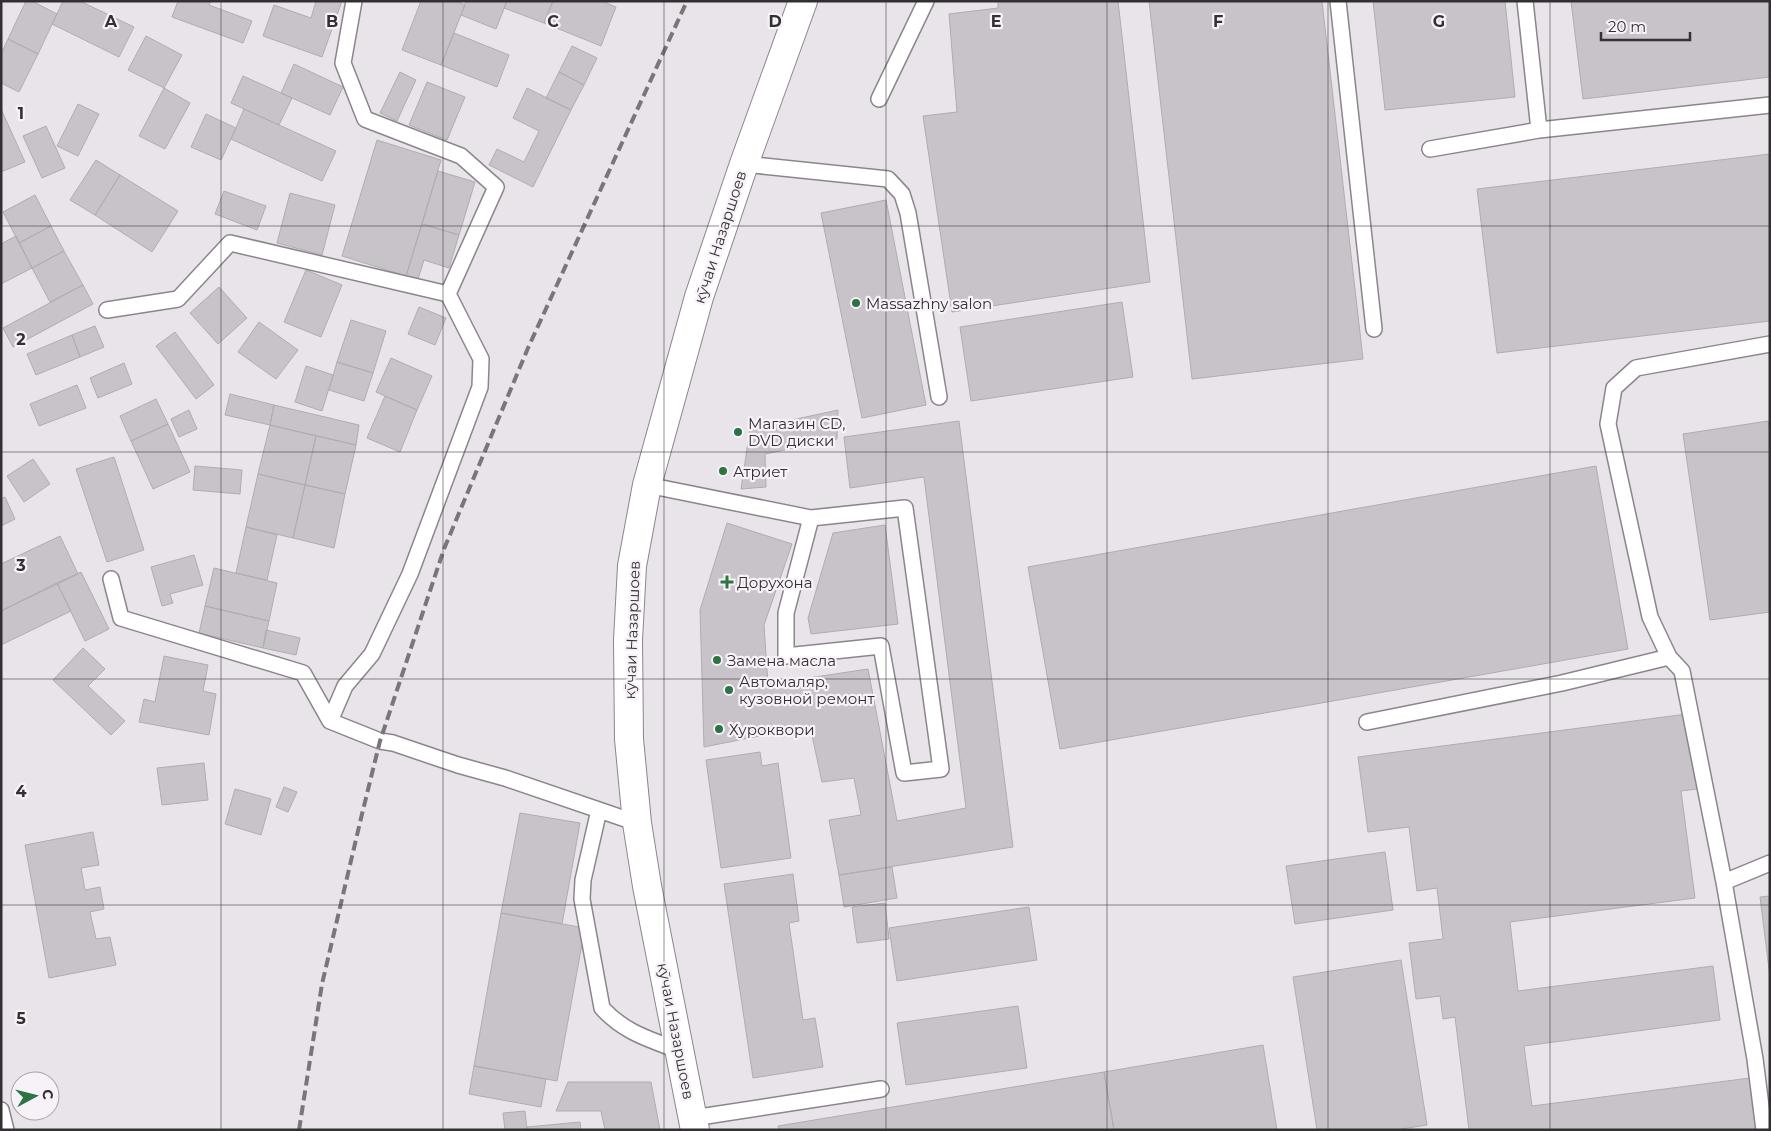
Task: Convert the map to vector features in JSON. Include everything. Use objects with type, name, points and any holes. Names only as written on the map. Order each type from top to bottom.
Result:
[{"type":"street","name":"кӯчаи Назаршоев","points":[[694,1124],[647,886],[637,823],[630,739],[628,640],[632,566],[647,485],[700,296],[744,164],[803,1]]},
{"type":"lane","points":[[354,1],[343,62],[365,119],[461,156],[496,187],[448,294]]},
{"type":"lane","points":[[879,99],[926,1]]},
{"type":"lane","points":[[1338,1],[1374,329]]},
{"type":"lane","points":[[1525,1],[1539,130]]},
{"type":"lane","points":[[1430,149],[1539,130],[1770,104]]},
{"type":"lane","points":[[744,164],[888,178],[902,194],[908,213],[939,396]]},
{"type":"lane","points":[[107,310],[178,299],[230,243],[448,294],[481,359],[480,387],[410,574],[372,654],[345,686],[330,721]]},
{"type":"lane","points":[[1764,1130],[1755,1059],[1724,882],[1682,671],[1669,657],[1650,616],[1608,424],[1614,388],[1636,368],[1770,344]]},
{"type":"lane","points":[[647,485],[811,518],[904,508],[941,769],[904,773],[881,646],[786,656],[786,613],[811,518]]},
{"type":"lane","points":[[111,579],[121,618],[303,673],[330,721],[380,741],[393,743],[458,765],[506,778],[637,823]]},
{"type":"lane","points":[[1367,722],[1562,683],[1669,657]]},
{"type":"lane","points":[[599,810],[583,880],[582,899],[602,1008],[614,1021],[629,1030],[680,1051]]},
{"type":"lane","points":[[1724,882],[1770,864]]},
{"type":"lane","points":[[694,1124],[881,1089]]},
{"type":"lane","points":[[1,1110],[6,1130]]},
{"type":"building","points":[[26,1],[32,1],[57,14],[38,54],[8,39]]},
{"type":"building","points":[[63,1],[80,1],[134,27],[119,57],[52,24]]},
{"type":"building","points":[[178,1],[211,1],[209,5],[252,21],[243,43],[172,17]]},
{"type":"building","points":[[316,1],[342,1],[322,57],[263,36],[274,5],[311,18]]},
{"type":"building","points":[[421,1],[456,1],[465,5],[441,65],[402,50]]},
{"type":"building","points":[[466,1],[507,1],[496,29],[461,15]]},
{"type":"building","points":[[507,1],[553,1],[544,23],[504,8]]},
{"type":"building","points":[[553,1],[602,1],[616,7],[601,46],[544,23]]},
{"type":"building","points":[[998,1],[1118,1],[1150,282],[952,312],[923,116],[957,112],[949,14],[998,8]]},
{"type":"building","points":[[1149,1],[1322,1],[1363,359],[1192,379]]},
{"type":"building","points":[[1373,1],[1505,1],[1515,97],[1385,110]]},
{"type":"building","points":[[1571,1],[1770,1],[1770,77],[1583,99]]},
{"type":"building","points":[[454,33],[509,55],[497,87],[441,65]]},
{"type":"building","points":[[146,36],[182,55],[164,88],[128,70]]},
{"type":"building","points":[[8,39],[38,54],[19,92],[1,83],[1,54]]},
{"type":"building","points":[[572,46],[597,58],[584,85],[559,72]]},
{"type":"building","points":[[294,64],[343,87],[330,115],[281,93]]},
{"type":"building","points":[[400,72],[416,80],[397,121],[380,113]]},
{"type":"building","points":[[559,72],[584,85],[571,110],[546,98]]},
{"type":"building","points":[[243,76],[292,98],[279,125],[231,103]]},
{"type":"building","points":[[427,82],[465,97],[447,140],[409,125]]},
{"type":"building","points":[[164,88],[190,103],[165,149],[139,136]]},
{"type":"building","points":[[527,88],[571,110],[533,187],[489,165],[497,149],[524,162],[539,131],[513,118]]},
{"type":"building","points":[[78,104],[99,114],[78,156],[57,146]]},
{"type":"building","points":[[1,109],[25,162],[1,172]]},
{"type":"building","points":[[244,109],[336,151],[322,181],[231,139]]},
{"type":"building","points":[[206,114],[236,128],[221,160],[191,147]]},
{"type":"building","points":[[46,126],[65,168],[42,178],[23,136]]},
{"type":"building","points":[[377,140],[441,160],[406,276],[342,256]]},
{"type":"building","points":[[1770,154],[1770,321],[1497,353],[1477,189]]},
{"type":"building","points":[[96,160],[120,175],[95,215],[70,200]]},
{"type":"building","points":[[438,171],[475,182],[459,235],[422,224]]},
{"type":"building","points":[[120,175],[178,211],[152,252],[95,215]]},
{"type":"building","points":[[224,191],[266,206],[257,230],[215,214]]},
{"type":"building","points":[[290,193],[335,205],[322,255],[277,243]]},
{"type":"building","points":[[35,195],[51,226],[19,243],[3,212]]},
{"type":"building","points":[[886,200],[926,405],[862,418],[821,213]]},
{"type":"building","points":[[422,224],[459,235],[449,268],[424,260],[418,279],[406,276]]},
{"type":"building","points":[[51,226],[64,251],[32,268],[19,243]]},
{"type":"building","points":[[16,236],[32,268],[1,284],[1,244]]},
{"type":"building","points":[[64,251],[83,285],[50,302],[32,268]]},
{"type":"building","points":[[306,270],[342,285],[321,337],[284,322]]},
{"type":"building","points":[[83,285],[93,304],[13,347],[3,328]]},
{"type":"building","points":[[219,287],[247,318],[218,344],[190,313]]},
{"type":"building","points":[[1122,302],[1133,377],[971,401],[960,327]]},
{"type":"building","points":[[419,307],[446,318],[435,345],[408,334]]},
{"type":"building","points":[[351,320],[386,331],[373,373],[337,362]]},
{"type":"building","points":[[259,322],[298,350],[276,379],[238,352]]},
{"type":"building","points":[[95,326],[104,347],[80,357],[72,335]]},
{"type":"building","points":[[175,332],[214,385],[196,399],[156,346]]},
{"type":"building","points":[[72,335],[80,357],[36,375],[27,354]]},
{"type":"building","points":[[391,358],[432,376],[417,410],[376,392]]},
{"type":"building","points":[[337,362],[373,373],[364,401],[329,390]]},
{"type":"building","points":[[124,363],[132,384],[98,398],[90,378]]},
{"type":"building","points":[[306,366],[333,375],[322,411],[295,402]]},
{"type":"building","points":[[77,385],[86,408],[39,426],[30,404]]},
{"type":"building","points":[[230,394],[274,405],[270,425],[225,415]]},
{"type":"building","points":[[385,396],[417,410],[400,452],[367,438]]},
{"type":"building","points":[[156,399],[168,424],[131,441],[120,416]]},
{"type":"building","points":[[274,405],[359,425],[356,445],[270,425]]},
{"type":"building","points":[[189,410],[197,429],[179,437],[171,419]]},
{"type":"building","points":[[838,410],[837,439],[765,454],[766,487],[741,489],[750,429]]},
{"type":"building","points":[[959,421],[1013,847],[839,875],[829,820],[861,815],[854,778],[822,782],[810,726],[704,747],[700,610],[727,523],[792,544],[764,625],[768,684],[868,669],[897,821],[966,808],[924,477],[850,488],[844,437]]},
{"type":"building","points":[[1768,421],[1770,432],[1770,612],[1710,620],[1683,434]]},
{"type":"building","points":[[168,424],[190,472],[153,489],[131,441]]},
{"type":"building","points":[[270,425],[316,436],[305,485],[258,474]]},
{"type":"building","points":[[316,436],[356,445],[345,494],[305,485]]},
{"type":"building","points":[[114,457],[144,550],[107,562],[76,469]]},
{"type":"building","points":[[33,459],[50,484],[24,502],[7,476]]},
{"type":"building","points":[[195,466],[242,470],[240,494],[193,490]]},
{"type":"building","points":[[1596,466],[1628,649],[1060,749],[1028,567]]},
{"type":"building","points":[[258,474],[305,485],[293,538],[246,527]]},
{"type":"building","points":[[305,485],[345,494],[334,548],[293,538]]},
{"type":"building","points":[[5,497],[15,519],[1,526],[1,499]]},
{"type":"building","points":[[885,525],[898,624],[811,634],[808,618],[833,533]]},
{"type":"building","points":[[246,527],[277,535],[267,580],[236,573]]},
{"type":"building","points":[[60,536],[78,574],[1,611],[1,564]]},
{"type":"building","points":[[194,555],[203,585],[170,594],[173,603],[162,606],[151,567]]},
{"type":"building","points":[[214,568],[277,583],[269,621],[205,606]]},
{"type":"building","points":[[81,572],[109,629],[85,641],[57,583]]},
{"type":"building","points":[[57,583],[71,611],[1,645],[1,611]]},
{"type":"building","points":[[205,606],[269,621],[263,648],[199,633]]},
{"type":"building","points":[[266,630],[300,638],[296,655],[263,648]]},
{"type":"building","points":[[83,648],[105,669],[88,686],[125,721],[111,735],[53,680]]},
{"type":"building","points":[[164,656],[208,665],[203,691],[216,694],[209,735],[139,722],[144,699],[155,702]]},
{"type":"building","points":[[1687,714],[1697,789],[1681,791],[1695,898],[1510,922],[1518,991],[1713,966],[1720,1020],[1524,1046],[1532,1106],[1750,1078],[1757,1130],[1469,1130],[1455,1017],[1443,1019],[1440,996],[1416,999],[1409,943],[1443,939],[1437,888],[1417,891],[1409,827],[1368,832],[1358,757]]},
{"type":"building","points":[[760,752],[762,766],[778,763],[791,858],[721,868],[706,760]]},
{"type":"building","points":[[204,763],[208,800],[162,805],[157,768]]},
{"type":"building","points":[[284,787],[297,792],[288,812],[276,807]]},
{"type":"building","points":[[235,789],[271,799],[261,835],[225,824]]},
{"type":"building","points":[[520,813],[580,823],[562,924],[501,913]]},
{"type":"building","points":[[93,832],[99,865],[81,868],[85,890],[100,887],[104,909],[90,912],[96,939],[110,937],[116,965],[49,978],[25,845]]},
{"type":"building","points":[[1385,852],[1393,910],[1295,924],[1286,866]]},
{"type":"building","points":[[892,867],[897,898],[844,907],[839,875]]},
{"type":"building","points":[[793,874],[799,921],[789,923],[803,1020],[815,1018],[823,1067],[753,1078],[724,884]]},
{"type":"building","points":[[1770,896],[1770,977],[1760,897]]},
{"type":"building","points":[[885,903],[889,939],[857,943],[852,907]]},
{"type":"building","points":[[1029,907],[1037,960],[897,981],[889,928]]},
{"type":"building","points":[[501,913],[585,928],[557,1081],[474,1066]]},
{"type":"building","points":[[1401,960],[1427,1125],[1395,1130],[1317,1130],[1293,977]]},
{"type":"building","points":[[1018,1006],[1027,1068],[906,1085],[897,1023]]},
{"type":"building","points":[[1263,1045],[1277,1130],[1114,1130],[1104,1072]]},
{"type":"building","points":[[474,1066],[546,1079],[541,1107],[469,1094]]},
{"type":"building","points":[[1104,1072],[1114,1130],[779,1130],[778,1126]]},
{"type":"building","points":[[568,1082],[651,1082],[660,1130],[605,1130],[601,1111],[556,1111]]},
{"type":"building","points":[[525,1111],[527,1130],[505,1130],[503,1113]]},
{"type":"building","points":[[580,1122],[581,1130],[527,1130],[527,1127]]},
{"type":"railway","points":[[299,1130],[322,984],[380,741],[444,549],[528,348],[687,1]]},
{"type":"place","name":"Massazhny salon","points":[[856,303]]},
{"type":"place","name":"Магазин CD, DVD диски","points":[[738,432]]},
{"type":"place","name":"Атриет","points":[[723,471]]},
{"type":"place","name":"Дорухона","points":[[727,582]]},
{"type":"place","name":"Замена масла","points":[[717,660]]},
{"type":"place","name":"Автомаляр, кузовной ремонт","points":[[729,690]]},
{"type":"place","name":"Хуроквори","points":[[719,729]]}]
